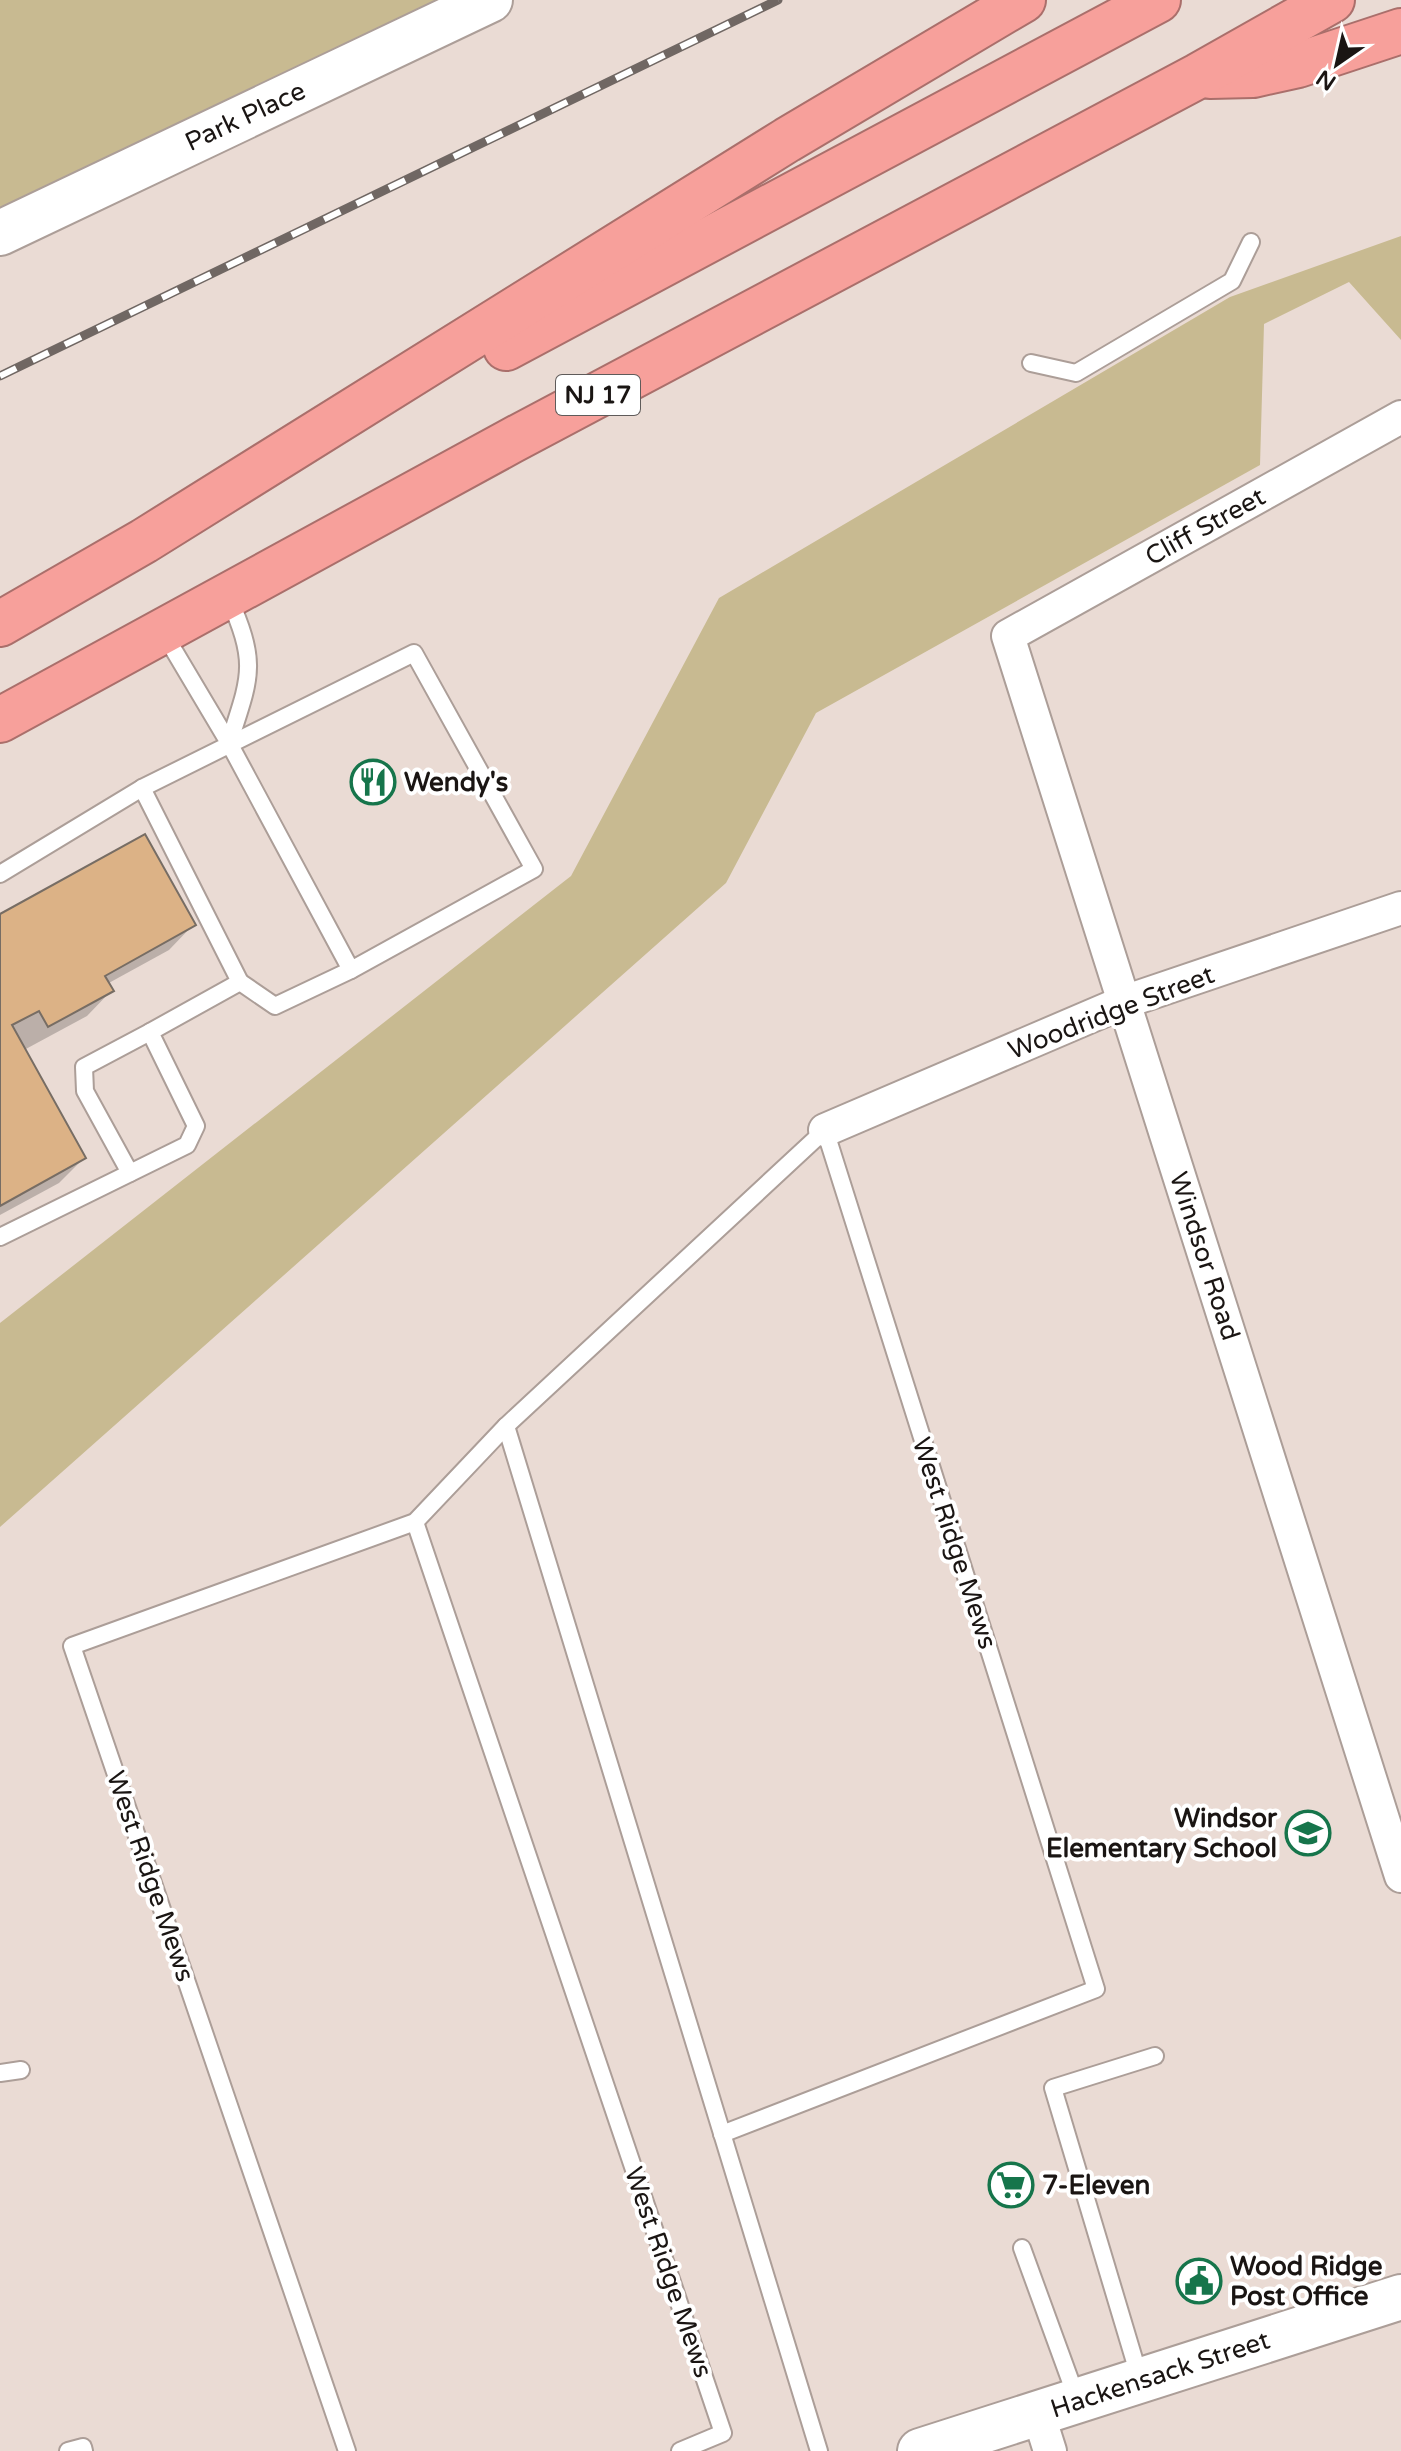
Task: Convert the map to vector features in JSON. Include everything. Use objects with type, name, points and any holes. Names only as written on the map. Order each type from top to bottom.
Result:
[{"type":"highway","points":[[144,541],[787,140],[1023,0]]},
{"type":"highway","points":[[0,624],[144,541],[1158,0]]},
{"type":"highway","name":"NJ 17","points":[[0,720],[511,441],[1198,76],[1332,0]]},
{"type":"highway","points":[[1198,76],[1253,75],[1298,65],[1401,31]]},
{"type":"street","name":"Park Place","points":[[0,233],[490,0]]},
{"type":"street","name":"Cliff Street","points":[[1008,636],[1401,417]]},
{"type":"street","name":"Windsor Road","points":[[1008,636],[1401,1876]]},
{"type":"street","name":"Woodridge Street","points":[[825,1130],[1124,1002],[1401,908]]},
{"type":"street","name":"Hackensack Street","points":[[920,2451],[1055,2422],[1140,2380],[1401,2297]]},
{"type":"lane","points":[[1031,363],[1076,373],[1232,281],[1251,242]]},
{"type":"lane","points":[[228,595],[245,634],[249,659],[249,679],[229,743]]},
{"type":"lane","points":[[163,630],[229,743],[351,970]]},
{"type":"lane","points":[[0,874],[142,788],[414,653],[534,869],[351,970],[275,1006],[240,982],[142,788]]},
{"type":"lane","points":[[130,1173],[85,1091],[84,1067],[240,982]]},
{"type":"lane","points":[[0,1237],[187,1145],[196,1126],[150,1032]]},
{"type":"lane","name":"West Ridge Mews","points":[[347,2451],[72,1646],[415,1522],[506,1426],[825,1130],[1096,1989],[722,2134]]},
{"type":"lane","points":[[506,1426],[819,2451]]},
{"type":"lane","name":"West Ridge Mews","points":[[415,1522],[723,2433],[680,2451]]},
{"type":"lane","points":[[1140,2380],[1053,2088],[1155,2056]]},
{"type":"lane","points":[[0,2073],[21,2070]]},
{"type":"lane","points":[[1022,2248],[1055,2422]]},
{"type":"lane","points":[[68,2451],[83,2447],[84,2451]]},
{"type":"shaded area","points":[[0,0],[490,0],[0,233]]},
{"type":"shaded area","points":[[1401,236],[1401,340],[1349,282],[1264,324],[1260,465],[816,713],[726,883],[0,1527],[0,1323],[571,876],[719,598],[1230,297]]},
{"type":"building","points":[[145,834],[196,925],[105,976],[114,991],[48,1027],[39,1011],[12,1025],[86,1158],[0,1206],[0,914]]},
{"type":"railway","points":[[0,376],[778,0]]},
{"type":"place","name":"Wendy's","points":[[373,782]]},
{"type":"place","name":"Windsor Elementary School","points":[[1308,1833]]},
{"type":"place","name":"7-Eleven","points":[[1011,2185]]},
{"type":"place","name":"Wood Ridge Post Office","points":[[1199,2281]]}]
